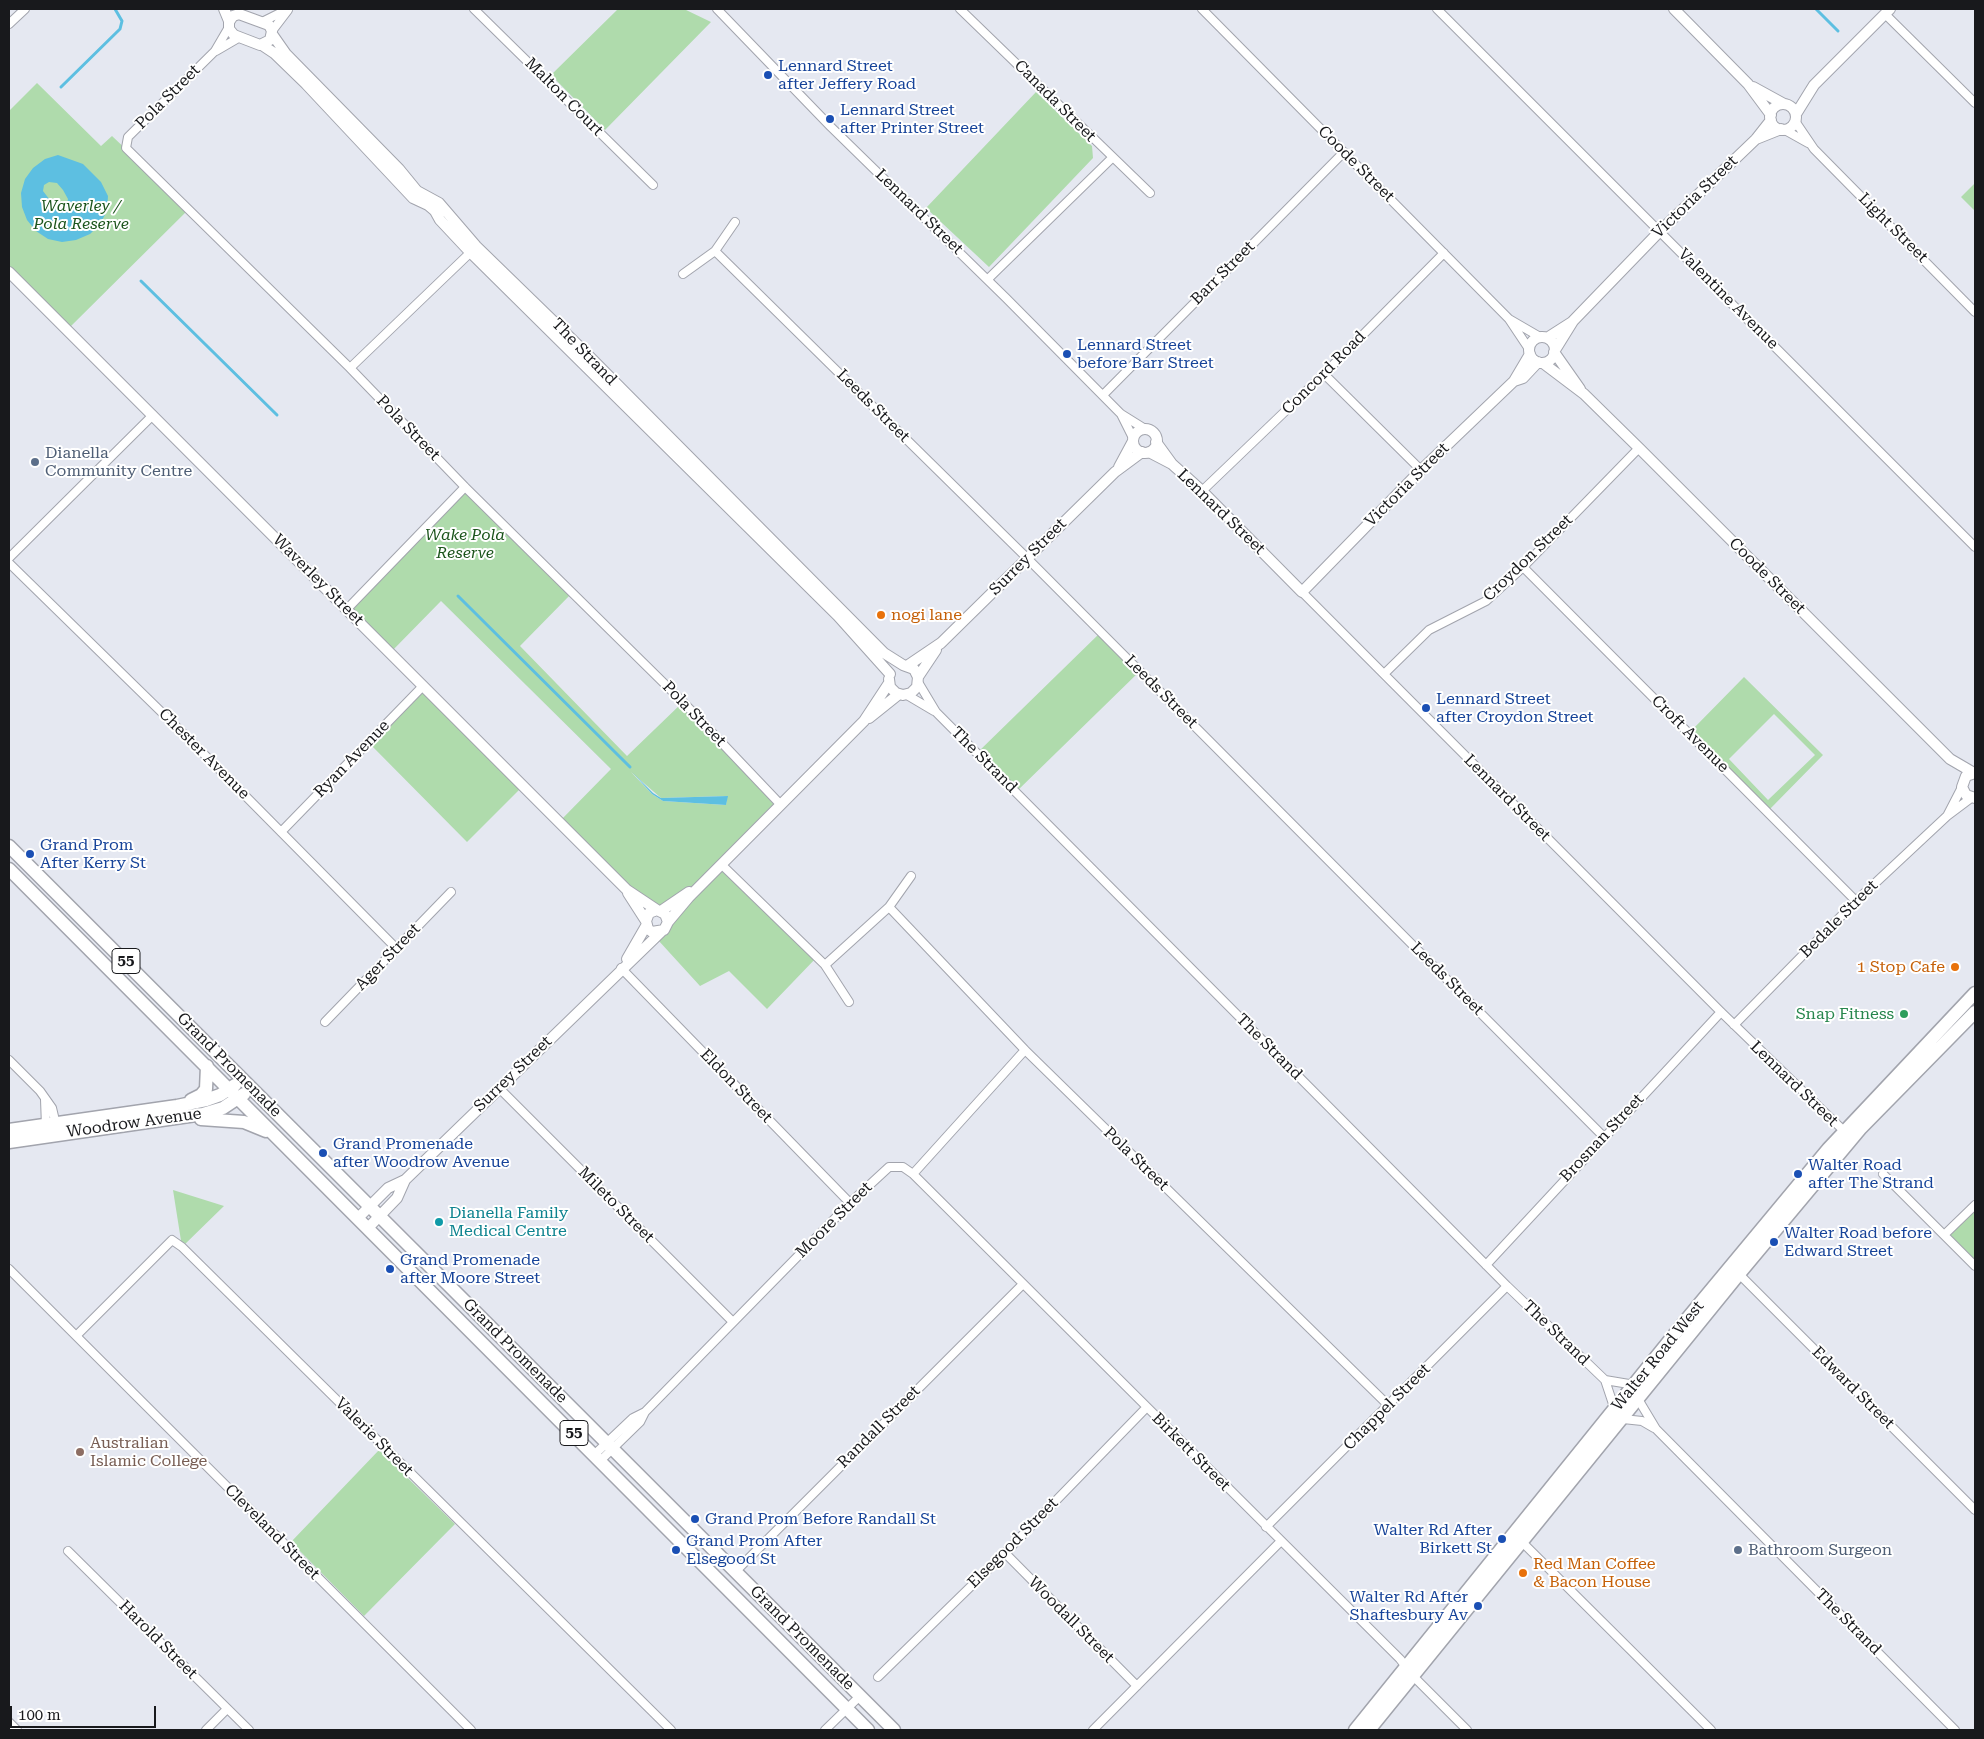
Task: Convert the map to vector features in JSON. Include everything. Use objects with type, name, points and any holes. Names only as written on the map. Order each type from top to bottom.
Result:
[{"type":"main road","name":"Grand Promenade","points":[[9,846],[894,1730]]},
{"type":"main road","name":"Grand Promenade","points":[[9,869],[598,1457],[868,1730]]},
{"type":"main road","name":"Walter Road West","points":[[1619,1414],[1638,1399],[1844,1131],[1975,993]]},
{"type":"main road","name":"Walter Road West","points":[[1355,1730],[1410,1671],[1619,1414],[1636,1385],[1861,1128],[1975,1012]]},
{"type":"main road","points":[[177,1106],[204,1092],[207,1066]]},
{"type":"main road","name":"Woodrow Avenue","points":[[9,1130],[52,1130],[203,1114],[223,1108],[234,1094],[242,1078]]},
{"type":"main road","name":"Woodrow Avenue","points":[[9,1142],[52,1130],[206,1100],[252,1088]]},
{"type":"main road","points":[[171,1118],[244,1122],[277,1137]]},
{"type":"main road","name":"Walter Road West","points":[[1369,1730],[1410,1671]]},
{"type":"street","points":[[9,24],[24,9]]},
{"type":"street","points":[[224,9],[234,35],[262,44],[268,42],[272,32],[289,9]]},
{"type":"street","points":[[229,24],[237,11],[254,21],[262,22],[289,9]]},
{"type":"street","name":"Malton Court","points":[[474,9],[653,186]]},
{"type":"street","name":"Lennard Street","points":[[717,9],[838,134],[988,279],[1121,414],[1153,433],[1156,442],[1172,464],[1202,491],[1720,1012],[1844,1131]]},
{"type":"street","name":"Canada Street","points":[[960,9],[1150,193]]},
{"type":"street","name":"Coode Street","points":[[1202,9],[1509,319],[1529,352]]},
{"type":"street","name":"Valentine Avenue","points":[[1437,9],[1975,547]]},
{"type":"street","points":[[1674,9],[1748,84],[1771,117],[1775,126],[1782,129],[1791,127],[1809,91]]},
{"type":"street","points":[[1771,117],[1777,106],[1786,105],[1809,91],[1887,11],[1975,103]]},
{"type":"street","name":"The Strand","points":[[262,22],[269,25],[291,60],[399,169],[417,191],[438,203],[473,249],[838,616],[890,678]]},
{"type":"street","name":"Pola Street","points":[[214,52],[229,24]]},
{"type":"street","name":"Pola Street","points":[[240,37],[214,52],[128,137],[126,148],[350,368],[465,487],[683,702],[780,804]]},
{"type":"street","name":"The Strand","points":[[262,44],[306,84],[413,198],[435,211],[440,220],[577,343],[884,652],[905,666]]},
{"type":"street","points":[[1748,84],[1786,105],[1796,118]]},
{"type":"street","name":"Victoria Street","points":[[1554,351],[1573,321],[1660,231],[1756,139],[1771,117]]},
{"type":"street","name":"Light Street","points":[[1796,118],[1810,144],[1975,312]]},
{"type":"street","name":"Victoria Street","points":[[1756,139],[1782,129]]},
{"type":"street","name":"Light Street","points":[[1782,129],[1810,144]]},
{"type":"street","name":"Barr Street","points":[[1103,395],[1344,152]]},
{"type":"street","points":[[988,279],[1112,158]]},
{"type":"street","points":[[683,274],[715,251],[735,222]]},
{"type":"street","points":[[350,368],[473,249]]},
{"type":"street","name":"Leeds Street","points":[[715,251],[1026,557],[1604,1136]]},
{"type":"street","name":"Concord Road","points":[[1202,491],[1324,374],[1444,253]]},
{"type":"street","name":"Waverley Street","points":[[9,272],[626,890],[659,911]]},
{"type":"street","name":"Coode Street","points":[[1509,319],[1544,338]]},
{"type":"street","name":"Victoria Street","points":[[1544,338],[1573,321]]},
{"type":"street","points":[[1544,338],[1553,343],[1554,351],[1550,360],[1540,363],[1529,352],[1531,343],[1544,338]]},
{"type":"street","name":"Coode Street","points":[[1554,351],[1584,394]]},
{"type":"street","name":"Victoria Street","points":[[1302,592],[1421,470],[1514,381],[1529,352]]},
{"type":"street","name":"Coode Street","points":[[1540,363],[1584,394],[1950,759],[1975,773]]},
{"type":"street","name":"Victoria Street","points":[[1514,381],[1523,378],[1540,363]]},
{"type":"street","points":[[1324,374],[1421,470]]},
{"type":"street","name":"Lennard Street","points":[[1121,414],[1136,449],[1172,464]]},
{"type":"street","points":[[9,558],[153,416]]},
{"type":"street","points":[[1133,440],[1136,433],[1145,429]]},
{"type":"street","name":"Surrey Street","points":[[1115,472],[1133,440]]},
{"type":"street","points":[[1146,452],[1152,450],[1156,442]]},
{"type":"street","name":"Croydon Street","points":[[1384,674],[1429,630],[1486,601],[1523,568],[1639,448]]},
{"type":"street","name":"Surrey Street","points":[[905,666],[941,643],[1026,557],[1115,472],[1146,452]]},
{"type":"street","points":[[347,609],[465,487]]},
{"type":"street","name":"Chester Avenue","points":[[9,563],[396,948]]},
{"type":"street","name":"Croft Avenue","points":[[1523,568],[1856,901]]},
{"type":"street","name":"Surrey Street","points":[[918,680],[941,643]]},
{"type":"street","points":[[702,884],[659,911],[649,913],[646,923],[652,932],[661,932],[702,884],[864,721],[903,695],[914,690],[918,680],[914,669],[905,666],[896,668],[864,721]]},
{"type":"street","points":[[890,678],[893,690],[903,695]]},
{"type":"street","name":"The Strand","points":[[918,680],[936,712],[1507,1286],[1605,1380],[1619,1414],[1642,1421],[1656,1429]]},
{"type":"street","name":"Ryan Avenue","points":[[281,832],[423,686]]},
{"type":"street","name":"The Strand","points":[[903,695],[936,712]]},
{"type":"street","name":"Coode Street","points":[[1950,759],[1966,795],[1973,798]]},
{"type":"street","points":[[1962,786],[1966,776],[1975,773]]},
{"type":"street","name":"Bedale Street","points":[[1947,816],[1962,786]]},
{"type":"street","name":"Bedale Street","points":[[1734,1025],[1856,901],[1947,816],[1973,798]]},
{"type":"street","points":[[722,865],[825,965],[849,1002]]},
{"type":"street","points":[[825,965],[889,907],[911,876]]},
{"type":"street","name":"Waverley Street","points":[[626,890],[646,923]]},
{"type":"street","name":"Ager Street","points":[[325,1022],[451,892]]},
{"type":"street","name":"Pola Street","points":[[889,907],[1025,1050],[1388,1405]]},
{"type":"street","points":[[659,911],[665,914],[668,922]]},
{"type":"street","name":"Surrey Street","points":[[621,968],[646,923]]},
{"type":"street","name":"Surrey Street","points":[[358,1218],[388,1188],[405,1180],[621,968],[661,932]]},
{"type":"street","name":"Eldon Street","points":[[621,968],[850,1203]]},
{"type":"street","name":"Brosnan Street","points":[[1486,1264],[1720,1012]]},
{"type":"street","points":[[913,1174],[1025,1050]]},
{"type":"street","points":[[9,1060],[45,1099],[52,1130]]},
{"type":"street","name":"Mileto Street","points":[[499,1088],[732,1322]]},
{"type":"street","name":"Moore Street","points":[[598,1457],[610,1446],[633,1418],[646,1412],[732,1322],[888,1167],[902,1167],[913,1174]]},
{"type":"street","name":"Birkett Street","points":[[913,1174],[1281,1541],[1467,1730]]},
{"type":"street","points":[[1883,1174],[1975,1266]]},
{"type":"street","name":"Surrey Street","points":[[368,1228],[397,1198],[405,1180]]},
{"type":"street","points":[[1944,1235],[1975,1205]]},
{"type":"street","name":"Valerie Street","points":[[77,1335],[172,1240],[182,1247],[671,1730]]},
{"type":"street","name":"Cleveland Street","points":[[9,1269],[471,1730]]},
{"type":"street","name":"Edward Street","points":[[1735,1271],[1975,1510]]},
{"type":"street","name":"Randall Street","points":[[736,1571],[1023,1284]]},
{"type":"street","name":"Chappel Street","points":[[1266,1526],[1507,1286]]},
{"type":"street","points":[[1605,1380],[1636,1385]]},
{"type":"street","name":"The Strand","points":[[1638,1399],[1656,1429],[1955,1730]]},
{"type":"street","name":"Elsegood Street","points":[[878,1676],[1004,1553],[1146,1408]]},
{"type":"street","points":[[1518,1538],[1711,1730]]},
{"type":"street","points":[[1093,1730],[1281,1541]]},
{"type":"street","name":"Harold Street","points":[[68,1551],[249,1730]]},
{"type":"street","name":"Woodall Street","points":[[1004,1553],[1137,1686]]},
{"type":"street","points":[[824,1730],[860,1696]]},
{"type":"street","points":[[206,1730],[227,1709]]},
{"type":"street","points":[[9,1722],[17,1730]]},
{"type":"green space","points":[[618,9],[684,9],[711,22],[605,130],[551,75]]},
{"type":"green space","name":"Waverley / Pola Reserve","points":[[37,83],[101,146],[112,136],[189,209],[67,330],[9,272],[9,111]]},
{"type":"green space","points":[[1036,92],[1092,146],[1093,158],[989,267],[926,208]]},
{"type":"green space","points":[[1975,183],[1975,211],[1961,197]]},
{"type":"green space","name":"Wake Pola Reserve","points":[[465,487],[572,593],[520,646],[627,756],[683,702],[780,804],[722,865],[817,957],[767,1009],[729,971],[700,986],[648,929],[656,933],[667,917],[649,913],[560,821],[611,769],[441,601],[391,652],[347,609]],"holes":[[[631,772],[661,798],[727,796],[726,805],[663,801],[652,794]]]},
{"type":"green space","points":[[1101,632],[1140,671],[1016,792],[977,753]]},
{"type":"green space","points":[[1744,677],[1823,755],[1770,809],[1691,731]],"holes":[[[1774,714],[1815,755],[1768,800],[1729,759]]]},
{"type":"green space","points":[[423,686],[523,786],[467,842],[368,742]]},
{"type":"green space","points":[[173,1190],[224,1206],[182,1247]]},
{"type":"green space","points":[[1975,1205],[1975,1266],[1944,1235]]},
{"type":"green space","points":[[379,1450],[455,1524],[364,1616],[291,1542]]},
{"type":"water","points":[[58,155],[83,164],[101,182],[108,196],[107,211],[100,224],[90,234],[76,240],[62,242],[48,239],[36,231],[27,220],[22,207],[21,193],[25,179],[33,168],[45,159]],"holes":[[[49,182],[57,183],[68,199],[67,204],[58,206],[53,204],[43,191],[44,185]]]},
{"type":"water","points":[[632,772],[653,793],[661,798],[728,796],[726,805],[663,801],[652,794]]},
{"type":"waterway","points":[[61,87],[120,29],[122,21],[115,9]]},
{"type":"waterway","points":[[1816,9],[1838,31]]},
{"type":"waterway","points":[[141,281],[277,415]]},
{"type":"waterway","points":[[458,596],[630,767]]},
{"type":"place","name":"Lennard Street after Jeffery Road","points":[[768,75]]},
{"type":"place","name":"Lennard Street after Printer Street","points":[[830,119]]},
{"type":"place","name":"Lennard Street before Barr Street","points":[[1067,354]]},
{"type":"place","name":"Dianella Community Centre","points":[[35,462]]},
{"type":"place","name":"nogi lane","points":[[881,615]]},
{"type":"place","name":"Lennard Street after Croydon Street","points":[[1426,708]]},
{"type":"place","name":"Grand Prom After Kerry St","points":[[30,854]]},
{"type":"place","name":"1 Stop Cafe","points":[[1955,967]]},
{"type":"place","name":"Snap Fitness","points":[[1904,1014]]},
{"type":"place","name":"Grand Promenade after Woodrow Avenue","points":[[323,1153]]},
{"type":"place","name":"Walter Road after The Strand","points":[[1798,1174]]},
{"type":"place","name":"Dianella Family Medical Centre","points":[[439,1222]]},
{"type":"place","name":"Walter Road before Edward Street","points":[[1774,1242]]},
{"type":"place","name":"Grand Promenade after Moore Street","points":[[390,1269]]},
{"type":"place","name":"Australian Islamic College","points":[[80,1452]]},
{"type":"place","name":"Grand Prom Before Randall St","points":[[695,1519]]},
{"type":"place","name":"Walter Rd After Birkett St","points":[[1502,1539]]},
{"type":"place","name":"Grand Prom After Elsegood St","points":[[676,1550]]},
{"type":"place","name":"Bathroom Surgeon","points":[[1738,1550]]},
{"type":"place","name":"Red Man Coffee & Bacon House","points":[[1523,1573]]},
{"type":"place","name":"Walter Rd After Shaftesbury Av","points":[[1478,1606]]}]
